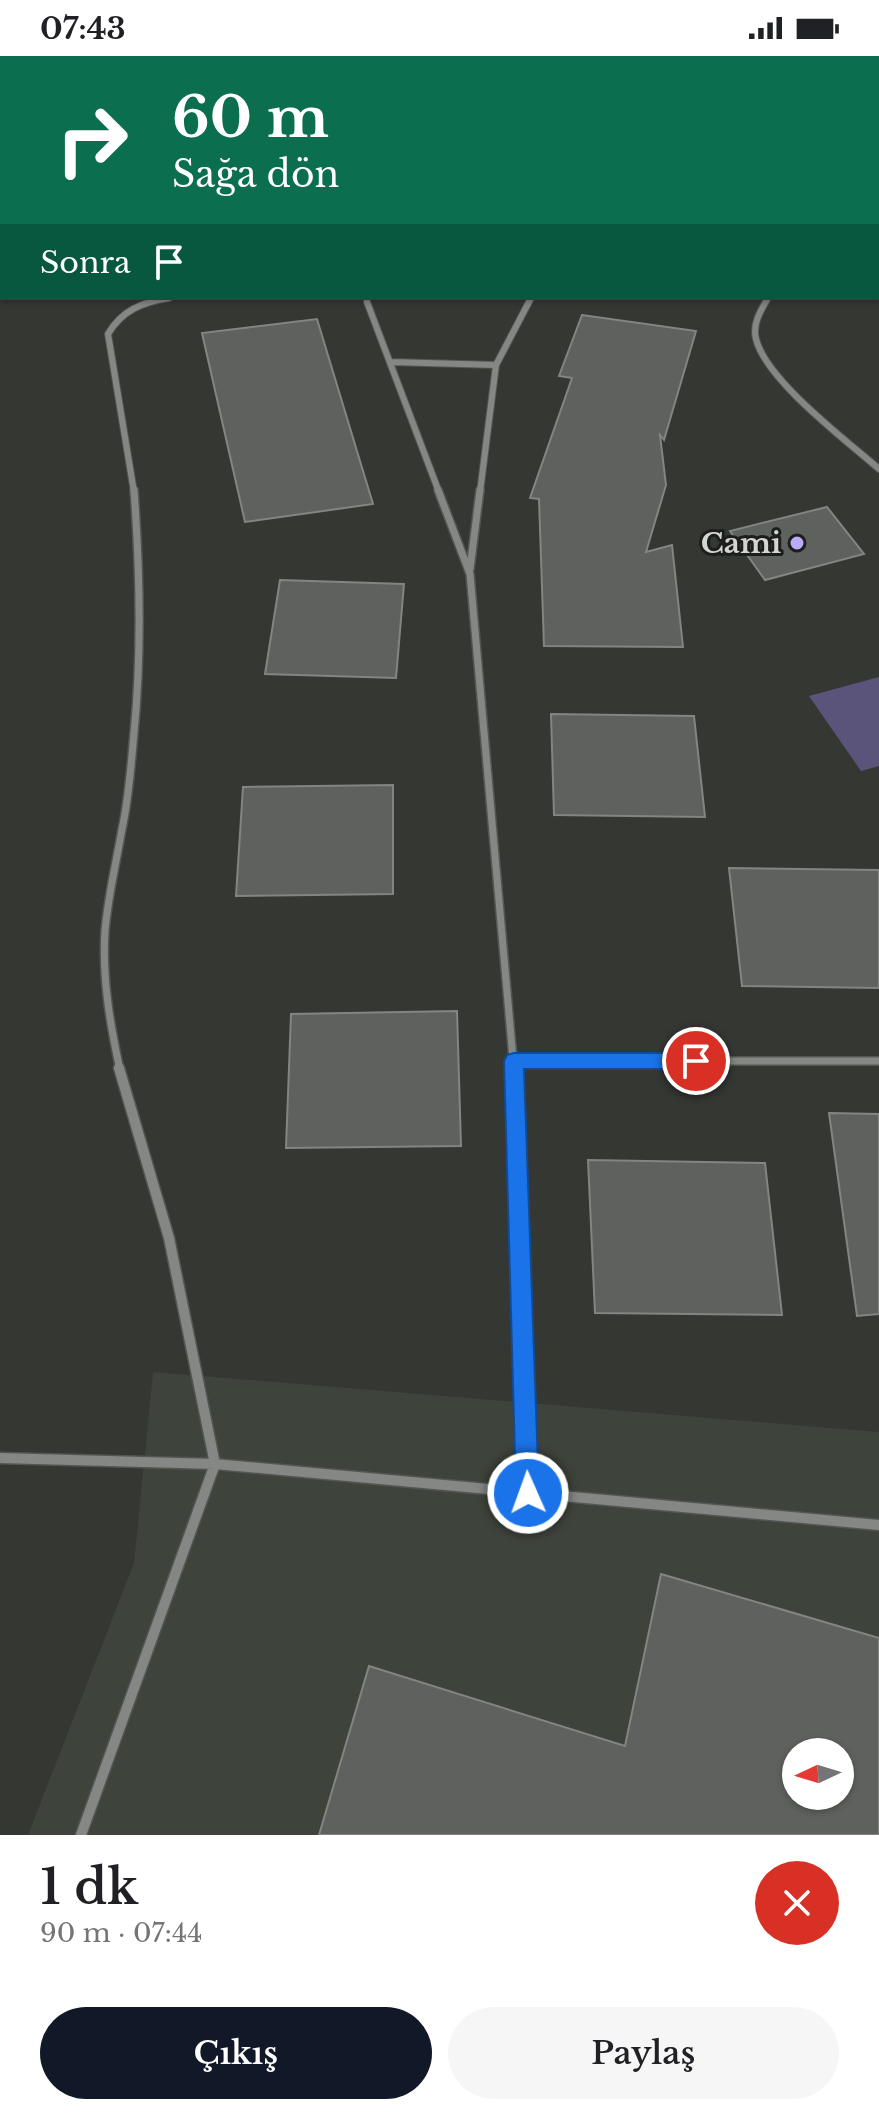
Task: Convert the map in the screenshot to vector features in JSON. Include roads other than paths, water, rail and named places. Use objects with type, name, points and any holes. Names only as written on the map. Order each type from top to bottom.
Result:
[{"type":"street","points":[[81,1835],[215,1464],[169,1238],[122,1079],[105,980],[105,933],[111,878],[123,827],[134,730],[139,616],[139,562],[133,482],[108,334],[129,310],[162,300]]},
{"type":"street","points":[[528,1493],[514,1061],[470,574],[496,365],[530,300]]},
{"type":"street","points":[[767,300],[756,323],[756,337],[772,369],[879,469]]},
{"type":"street","points":[[367,302],[470,574]]},
{"type":"street","points":[[391,362],[496,365]]},
{"type":"street","points":[[514,1061],[879,1061]]},
{"type":"street","points":[[0,1458],[215,1464],[879,1525]]},
{"type":"place","name":"Cami","points":[[797,543]]}]
